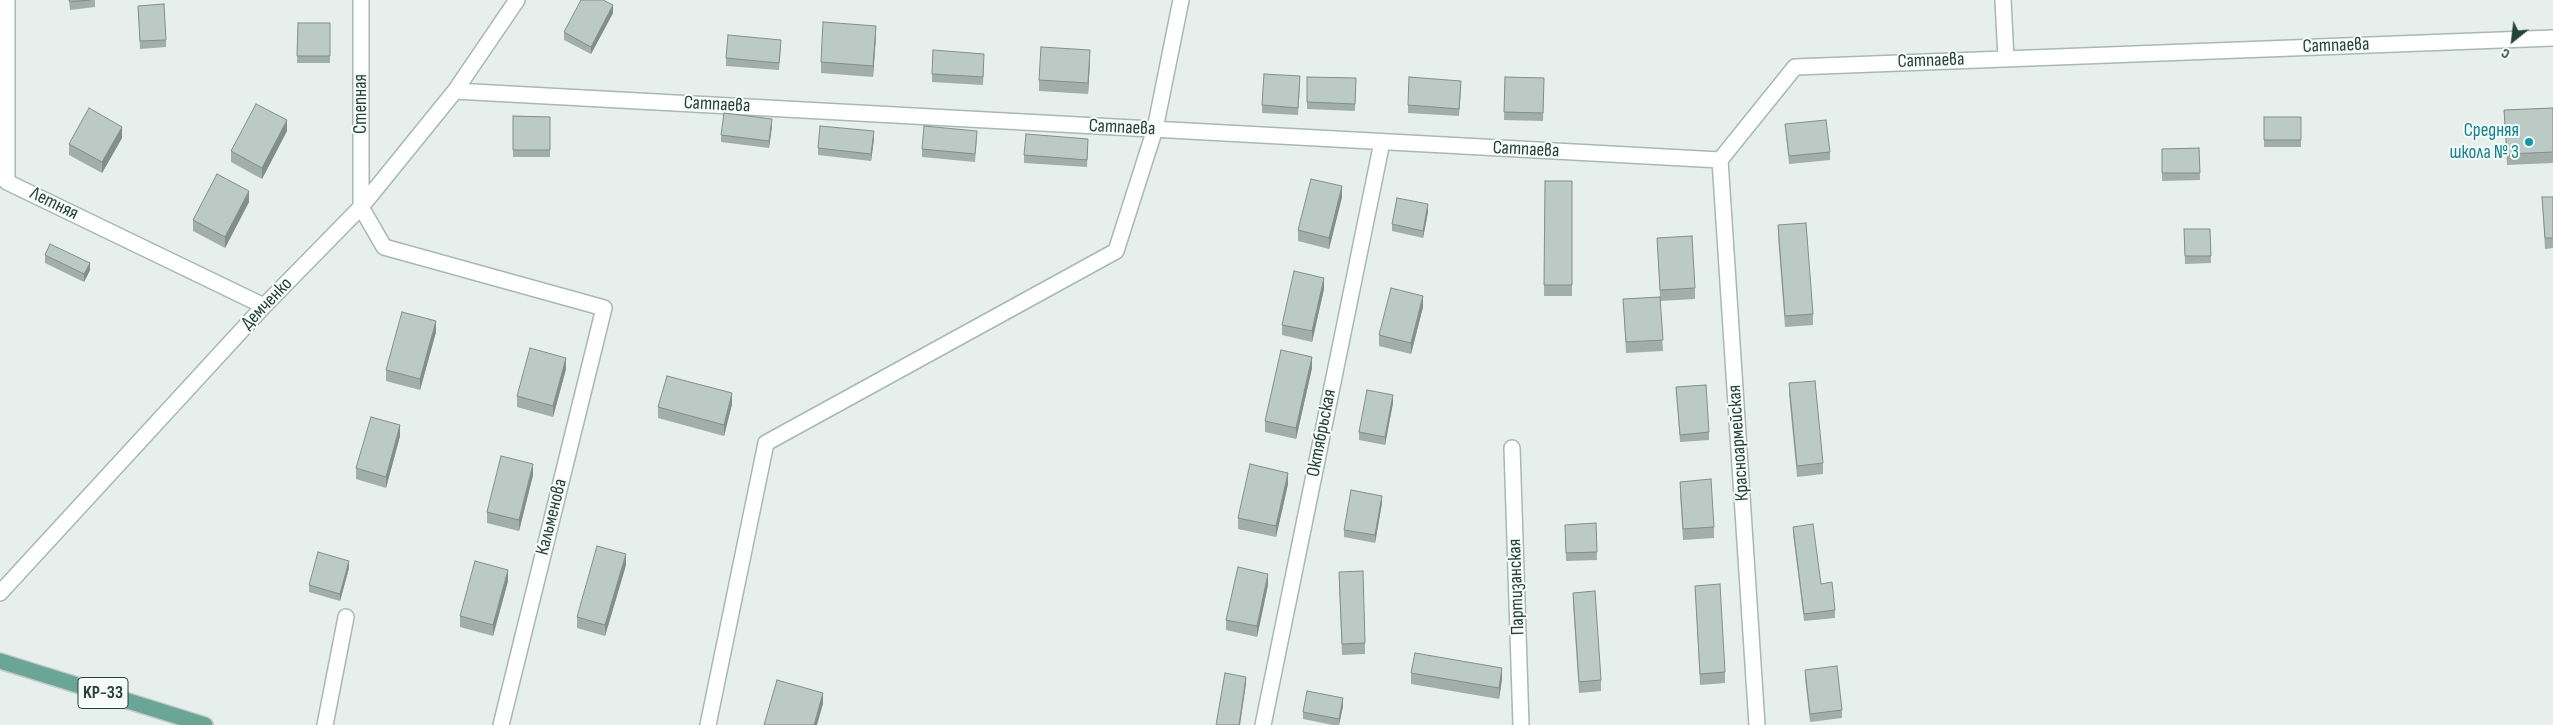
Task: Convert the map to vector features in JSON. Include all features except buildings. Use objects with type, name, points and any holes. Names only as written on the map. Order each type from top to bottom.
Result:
[{"type":"main road","name":"KP-33","points":[[0,661],[205,725]]},
{"type":"street","name":"Летняя","points":[[7,0],[7,182],[264,306]]},
{"type":"street","name":"Степная","points":[[361,0],[361,207]]},
{"type":"street","name":"Демченко","points":[[0,593],[264,306],[361,207],[455,91],[517,0]]},
{"type":"street","points":[[708,725],[766,442],[1116,251],[1155,130],[1181,0]]},
{"type":"street","points":[[2003,0],[2006,58]]},
{"type":"street","name":"Сатпаева","points":[[455,91],[1720,160],[1795,66],[2553,38]]},
{"type":"street","name":"Октябрьская","points":[[1263,725],[1382,142]]},
{"type":"street","name":"Красноармейская","points":[[1720,160],[1757,725]]},
{"type":"street","name":"Кальменова","points":[[361,207],[384,247],[604,308],[501,725]]},
{"type":"street","name":"Партизанская","points":[[1512,448],[1521,725]]},
{"type":"street","points":[[325,725],[346,618]]},
{"type":"place","name":"Средняя школа № 3","points":[[2529,142]]}]
